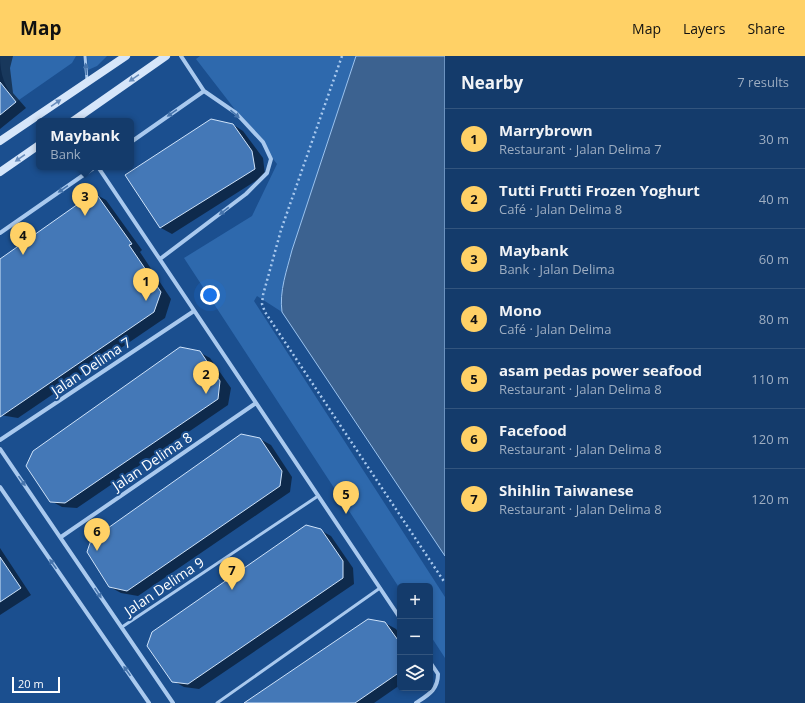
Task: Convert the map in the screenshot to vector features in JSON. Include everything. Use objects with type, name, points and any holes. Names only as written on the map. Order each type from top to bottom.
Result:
[{"type":"street","points":[[0,141],[87,82],[117,59],[126,56]]},
{"type":"street","points":[[77,118],[166,56]]},
{"type":"street","points":[[160,259],[246,194],[267,173],[270,159],[263,142],[236,113],[204,91],[181,56]]},
{"type":"street","points":[[134,140],[204,91]]},
{"type":"street","points":[[0,172],[36,147]]},
{"type":"street","points":[[0,233],[91,170]]},
{"type":"street","points":[[100,170],[397,614]]},
{"type":"street","name":"Jalan Delima 7","points":[[0,440],[194,310]]},
{"type":"street","name":"Jalan Delima 8","points":[[61,537],[256,403]]},
{"type":"street","points":[[0,449],[173,703]]},
{"type":"street","points":[[0,487],[150,703]]},
{"type":"street","points":[[416,703],[433,691],[436,687],[438,674],[433,666]]},
{"type":"lane","points":[[85,56],[87,82]]},
{"type":"lane","name":"Jalan Delima 9","points":[[122,627],[318,496]]},
{"type":"lane","points":[[216,703],[380,588]]},
{"type":"path","points":[[342,56],[281,230],[263,295],[262,304],[265,312],[445,583]]},
{"type":"shaded area","points":[[0,56],[76,56],[72,63],[16,102],[4,80]]},
{"type":"shaded area","points":[[87,56],[107,56],[97,66],[88,70]]},
{"type":"shaded area","points":[[200,56],[356,56],[292,250],[283,288],[281,304],[282,312],[257,296],[254,301],[445,597],[445,658],[433,640],[433,583],[397,583],[397,584],[184,258],[252,216],[277,164],[196,59]]},
{"type":"shaded area","points":[[356,56],[445,56],[445,556],[282,312],[281,304],[283,288],[292,250]]},
{"type":"building","points":[[0,82],[16,102],[0,115]]},
{"type":"building","points":[[211,119],[233,124],[252,151],[255,169],[160,228],[125,175]]},
{"type":"building","points":[[95,192],[132,244],[129,245],[161,292],[154,312],[0,417],[0,259]]},
{"type":"building","points":[[180,347],[200,351],[220,381],[218,399],[65,503],[50,502],[26,466],[33,451]]},
{"type":"building","points":[[241,434],[260,438],[282,471],[280,486],[127,591],[109,587],[87,552],[91,540]]},
{"type":"building","points":[[306,525],[321,529],[343,561],[343,578],[188,684],[172,682],[147,646],[152,632]]},
{"type":"building","points":[[0,557],[21,588],[0,602]]},
{"type":"building","points":[[368,619],[385,622],[397,639],[397,674],[355,703],[244,703]]},
{"type":"place","name":"Maybank","points":[[85,216]]},
{"type":"place","name":"Mono","points":[[23,255]]},
{"type":"place","name":"Marrybrown","points":[[146,301]]},
{"type":"place","name":"Tutti Frutti Frozen Yoghurt","points":[[206,394]]},
{"type":"place","name":"asam pedas power seafood","points":[[346,514]]},
{"type":"place","name":"Facefood","points":[[97,551]]},
{"type":"place","name":"Shihlin Taiwanese","points":[[232,590]]}]
